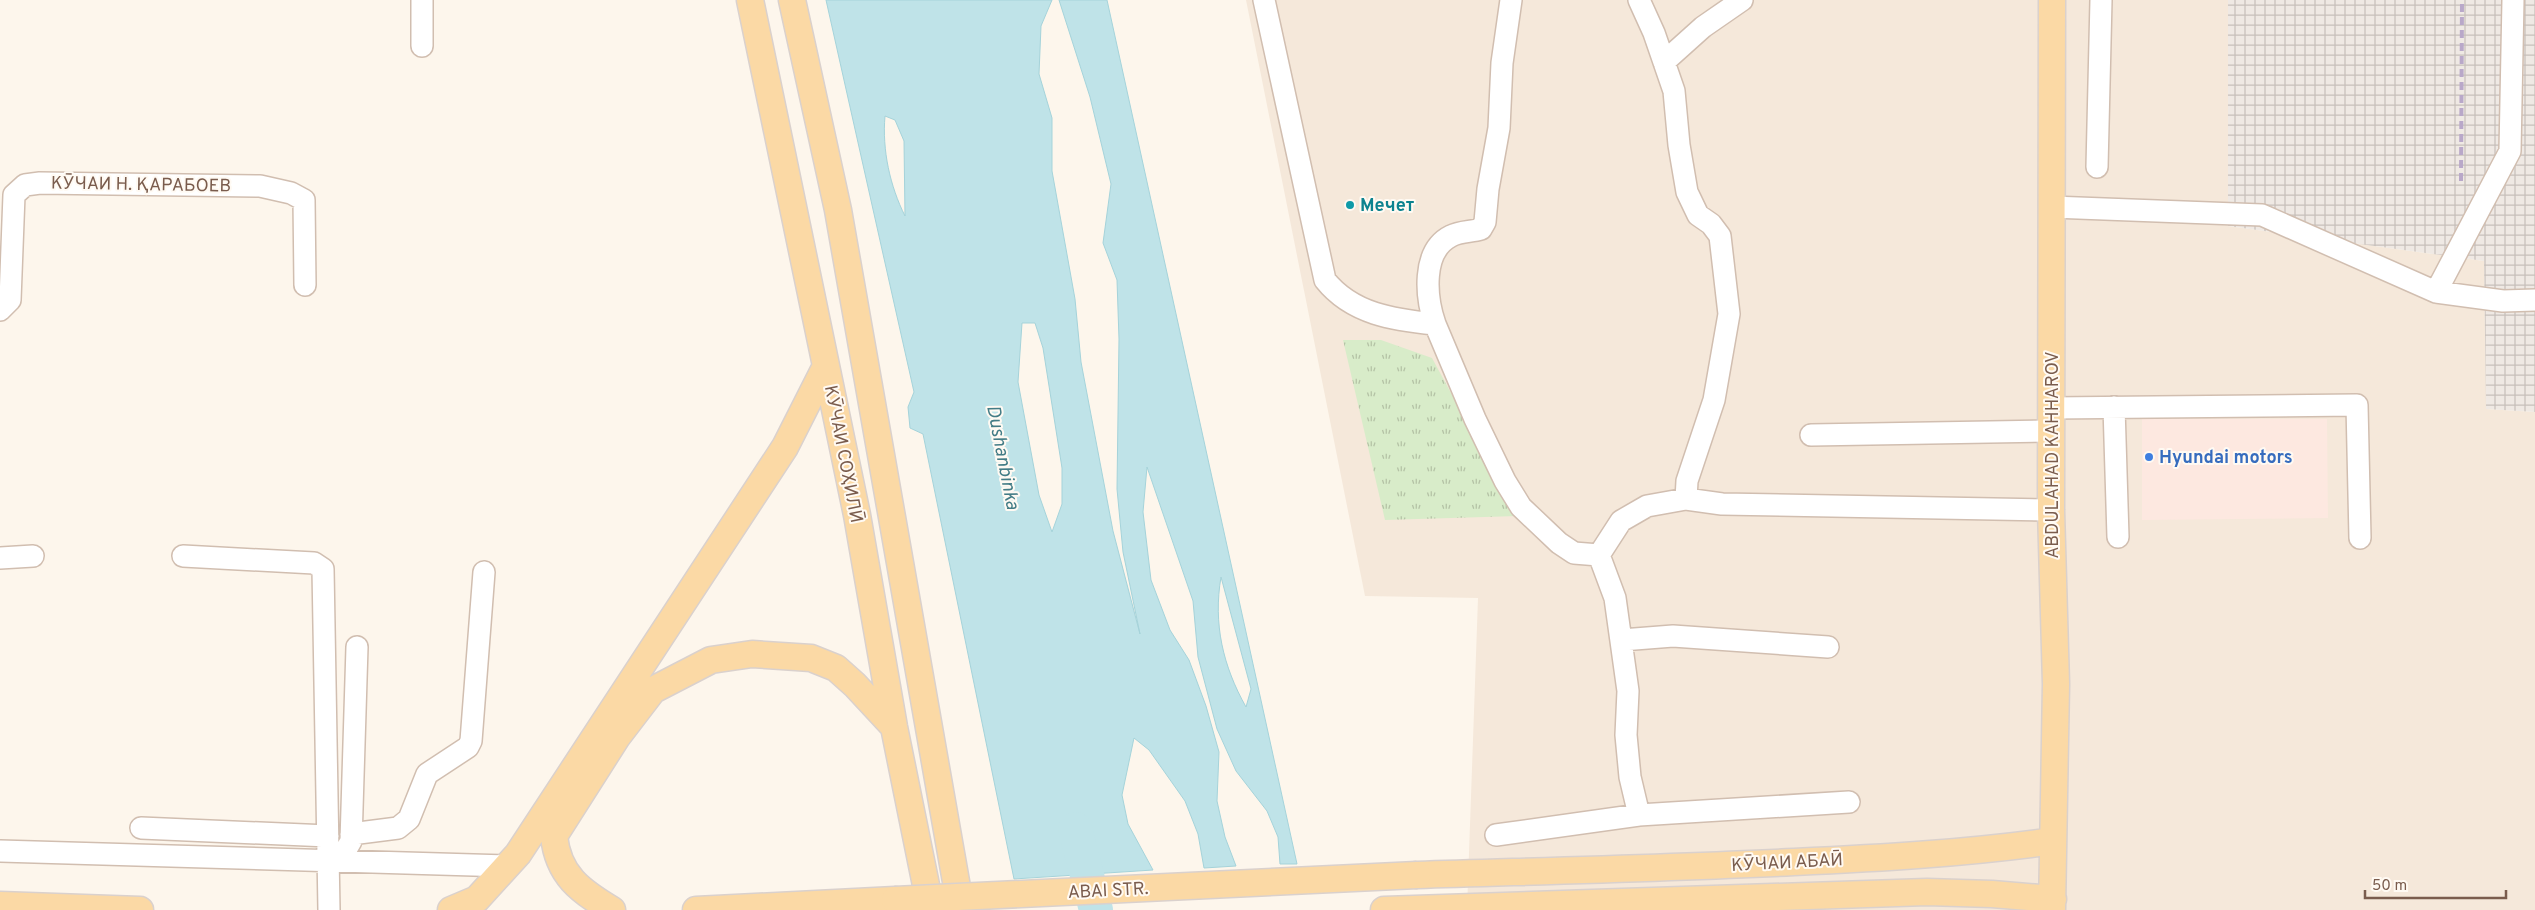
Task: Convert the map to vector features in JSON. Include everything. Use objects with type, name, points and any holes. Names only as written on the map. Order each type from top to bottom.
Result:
[{"type":"main road","name":"КӮЧАИ СОҲИЛӢ","points":[[750,0],[867,570],[894,727],[931,910]]},
{"type":"main road","points":[[792,0],[838,210],[961,910]]},
{"type":"main road","name":"ABDULAHAD KAHHAROV","points":[[2052,0],[2051,510],[2056,684],[2053,905]]},
{"type":"main road","points":[[451,910],[477,899],[518,854],[785,447],[826,366]]},
{"type":"main road","points":[[612,910],[585,894],[565,873],[555,850],[554,836],[617,737],[653,690],[712,660],[752,654],[811,658],[836,668],[855,685],[894,727]]},
{"type":"main road","name":"ABAI STR.","points":[[696,910],[1416,874],[1730,865],[1926,855],[1991,850],[2053,841]]},
{"type":"main road","name":"КӮЧАИ АБАӢ","points":[[1384,910],[1927,892],[1992,894],[2053,905]]},
{"type":"main road","points":[[0,905],[140,910]]},
{"type":"street","points":[[422,0],[422,46]]},
{"type":"street","points":[[1264,0],[1325,280],[1337,295],[1393,320],[1435,324]]},
{"type":"street","points":[[1511,0],[1504,41],[1499,128],[1485,222],[1481,229],[1461,232],[1442,241],[1428,271],[1428,304],[1475,419],[1505,481],[1522,507],[1559,543],[1574,553],[1599,555]]},
{"type":"street","points":[[1639,0],[1654,33],[1674,91],[1679,145],[1687,192],[1698,215],[1711,224],[1720,236],[1729,314],[1714,400],[1687,481],[1686,499]]},
{"type":"street","points":[[1664,62],[1703,27],[1742,0]]},
{"type":"street","points":[[2097,167],[2101,0]]},
{"type":"street","points":[[2436,292],[2510,151],[2513,0]]},
{"type":"street","name":"КӮЧАИ Н. ҚАРАБОЕВ","points":[[0,310],[10,300],[14,195],[25,186],[40,183],[260,186],[291,193],[304,200],[305,285]]},
{"type":"street","points":[[2052,207],[2262,215],[2436,292],[2503,301],[2535,300]]},
{"type":"street","points":[[1810,435],[2051,419],[2114,407],[2357,405],[2360,538]]},
{"type":"street","points":[[2114,407],[2118,537]]},
{"type":"street","points":[[1599,555],[1621,521],[1647,506],[1686,499],[1722,504],[2051,510]]},
{"type":"street","points":[[1599,555],[1615,598],[1622,640],[1628,691],[1626,735],[1630,777],[1639,815]]},
{"type":"street","points":[[0,558],[32,556]]},
{"type":"street","points":[[183,556],[314,563],[323,569],[329,910]]},
{"type":"street","points":[[351,834],[398,828],[409,819],[427,774],[468,747],[472,741],[484,572]]},
{"type":"street","points":[[1622,640],[1672,636],[1828,647]]},
{"type":"street","points":[[0,851],[328,850],[346,848],[351,841],[357,647]]},
{"type":"street","points":[[1496,835],[1639,815],[1850,802]]},
{"type":"street","points":[[141,828],[328,850],[507,866]]},
{"type":"shaded area","points":[[1246,0],[2228,0],[2228,226],[2484,261],[2486,409],[2535,412],[2535,910],[1467,910],[1478,598],[1365,596]]},
{"type":"shaded area","points":[[2228,0],[2535,0],[2535,412],[2486,409],[2484,261],[2228,226]]},
{"type":"shaded area","name":"Hyundai motors","points":[[2142,419],[2327,419],[2328,518],[2142,520]]},
{"type":"green space","points":[[1343,340],[1381,340],[1432,358],[1518,516],[1385,520]]},
{"type":"water","points":[[826,0],[1052,0],[1041,26],[1039,74],[1052,118],[1052,171],[1075,299],[1081,362],[1113,531],[1140,634],[1123,552],[1117,489],[1119,339],[1117,280],[1103,243],[1111,184],[1090,97],[1059,0],[1107,0],[1297,864],[1280,864],[1278,837],[1267,811],[1236,771],[1217,729],[1198,657],[1193,601],[1147,467],[1143,512],[1151,580],[1170,630],[1189,660],[1206,706],[1219,752],[1217,801],[1225,837],[1236,866],[1204,868],[1198,834],[1185,801],[1149,750],[1134,738],[1122,795],[1128,824],[1153,870],[1014,879],[923,434],[910,428],[908,407],[914,392]],"holes":[[[885,116],[895,120],[904,141],[905,216],[888,168],[884,129]],[[1022,323],[1035,323],[1043,348],[1062,468],[1062,504],[1052,532],[1039,495],[1018,382]],[[1221,577],[1251,689],[1246,707],[1231,676],[1222,644],[1219,628]]]},
{"type":"waterway","name":"Dushanbinka","points":[[1075,829],[1096,910]]},
{"type":"railway","points":[[2461,181],[2462,0]]},
{"type":"place","name":"Мечет","points":[[1350,205]]},
{"type":"place","name":"Hyundai motors","points":[[2149,457]]}]
